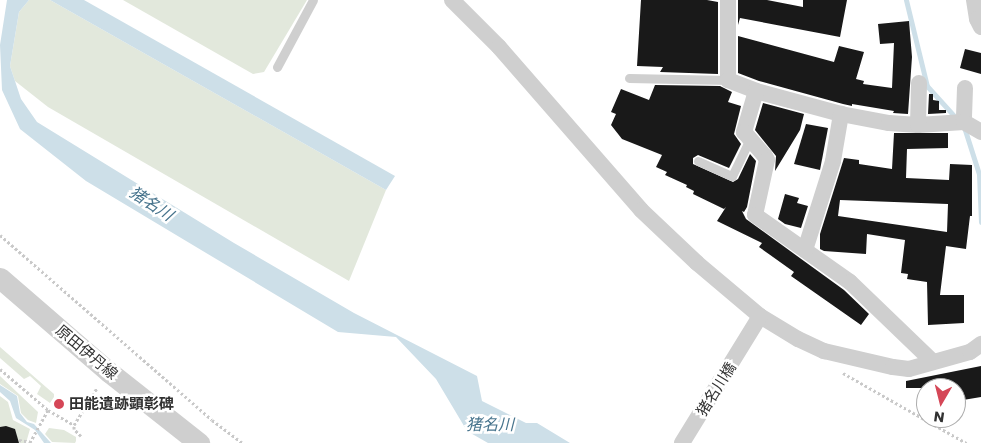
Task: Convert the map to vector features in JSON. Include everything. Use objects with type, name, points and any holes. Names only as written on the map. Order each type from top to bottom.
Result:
[{"type":"street","points":[[452,0],[499,47],[641,210],[696,263],[760,316],[798,339],[824,351],[908,369],[970,352],[981,344]]},
{"type":"street","points":[[728,0],[728,80],[756,91],[841,114],[889,123],[918,125],[964,122],[981,132]]},
{"type":"street","points":[[974,0],[977,19],[981,27]]},
{"type":"street","points":[[918,83],[918,125]]},
{"type":"street","points":[[964,122],[965,88]]},
{"type":"street","points":[[756,91],[744,132],[767,160],[756,215],[850,282],[933,362]]},
{"type":"street","points":[[805,250],[833,161],[841,114]]},
{"type":"street","name":"原田伊丹線","points":[[0,278],[109,372],[199,443]]},
{"type":"street","name":"猪名川橋","points":[[682,443],[760,316]]},
{"type":"lane","points":[[277,66],[313,0]]},
{"type":"lane","points":[[629,78],[728,80]]},
{"type":"lane","points":[[698,161],[732,176],[750,138]]},
{"type":"path","points":[[0,235],[212,420],[243,443]]},
{"type":"path","points":[[0,369],[48,410],[74,425],[74,429],[81,436]]},
{"type":"path","points":[[835,369],[966,443]]},
{"type":"path","points":[[74,425],[97,388]]},
{"type":"path","points":[[19,440],[31,442],[48,410]]},
{"type":"shaded area","points":[[29,0],[50,0],[386,190],[349,281],[48,107],[15,81],[10,66],[19,12]]},
{"type":"shaded area","points":[[123,0],[307,0],[264,72],[253,74]]},
{"type":"shaded area","points":[[0,347],[54,394],[50,403],[37,394],[41,386],[30,376],[24,379],[0,358]]},
{"type":"shaded area","points":[[0,376],[38,412],[36,423],[28,420],[21,413],[18,396],[0,384]]},
{"type":"shaded area","points":[[0,396],[8,402],[13,420],[30,429],[26,443],[0,443]]},
{"type":"shaded area","points":[[49,428],[64,430],[76,437],[75,443],[52,442],[45,434]]},
{"type":"water","name":"猪名川","points":[[7,0],[29,0],[19,12],[10,66],[21,99],[37,122],[234,243],[354,313],[477,376],[482,401],[526,423],[537,423],[570,443],[488,443],[467,431],[436,379],[396,337],[338,332],[86,181],[20,129],[2,90],[0,45]]},
{"type":"water","points":[[50,0],[84,0],[395,176],[386,190]]},
{"type":"water","points":[[0,385],[17,396],[20,413],[27,422],[34,424],[51,443],[44,443],[35,430],[16,418],[10,401],[0,392]]},
{"type":"building","points":[[641,0],[707,0],[718,2],[718,74],[660,72],[663,67],[637,66]]},
{"type":"building","points":[[738,0],[767,0],[803,7],[803,0],[847,0],[840,37],[740,18],[738,25]]},
{"type":"building","points":[[909,21],[912,57],[908,114],[843,104],[759,81],[738,73],[738,36],[834,62],[839,46],[864,52],[856,79],[864,81],[863,84],[892,88],[894,43],[880,44],[878,24]]},
{"type":"building","points":[[965,49],[981,53],[981,74],[960,68]]},
{"type":"building","points":[[655,85],[720,86],[732,92],[728,102],[741,106],[734,134],[741,144],[729,168],[698,155],[693,158],[693,164],[733,182],[738,179],[750,154],[756,161],[747,207],[744,212],[742,211],[746,219],[844,290],[869,314],[861,325],[791,276],[794,272],[759,247],[762,243],[717,221],[726,207],[724,209],[693,194],[694,191],[686,187],[687,185],[665,175],[667,172],[656,167],[662,155],[622,139],[611,125],[616,114],[611,112],[621,89],[649,100]]},
{"type":"building","points":[[929,94],[933,94],[933,100],[939,101],[939,110],[946,110],[946,113],[928,114]]},
{"type":"building","points":[[763,103],[804,114],[800,130],[775,171],[776,156],[755,130]]},
{"type":"building","points":[[806,124],[828,128],[820,170],[794,164]]},
{"type":"building","points":[[894,133],[948,133],[948,148],[907,149],[906,178],[949,180],[950,164],[972,165],[972,216],[970,216],[966,249],[946,246],[940,295],[964,295],[964,323],[928,325],[927,282],[907,279],[908,274],[901,273],[905,240],[867,234],[866,254],[824,251],[820,249],[820,234],[844,158],[859,160],[859,164],[892,169]],"holes":[[[840,200],[948,204],[947,232],[838,216]]]},
{"type":"building","points":[[785,194],[799,198],[797,203],[808,206],[801,228],[785,224],[778,219]]},
{"type":"building","points":[[981,366],[981,397],[966,400],[966,378],[921,378]]},
{"type":"building","points":[[916,379],[916,388],[906,388],[906,381]]},
{"type":"building","points":[[6,426],[15,429],[19,443],[0,443],[0,427]]},
{"type":"waterway","points":[[906,0],[927,86],[956,118]]},
{"type":"waterway","points":[[964,127],[979,174],[981,222]]},
{"type":"place","name":"田能遺跡顕彰碑","points":[[59,404]]}]
